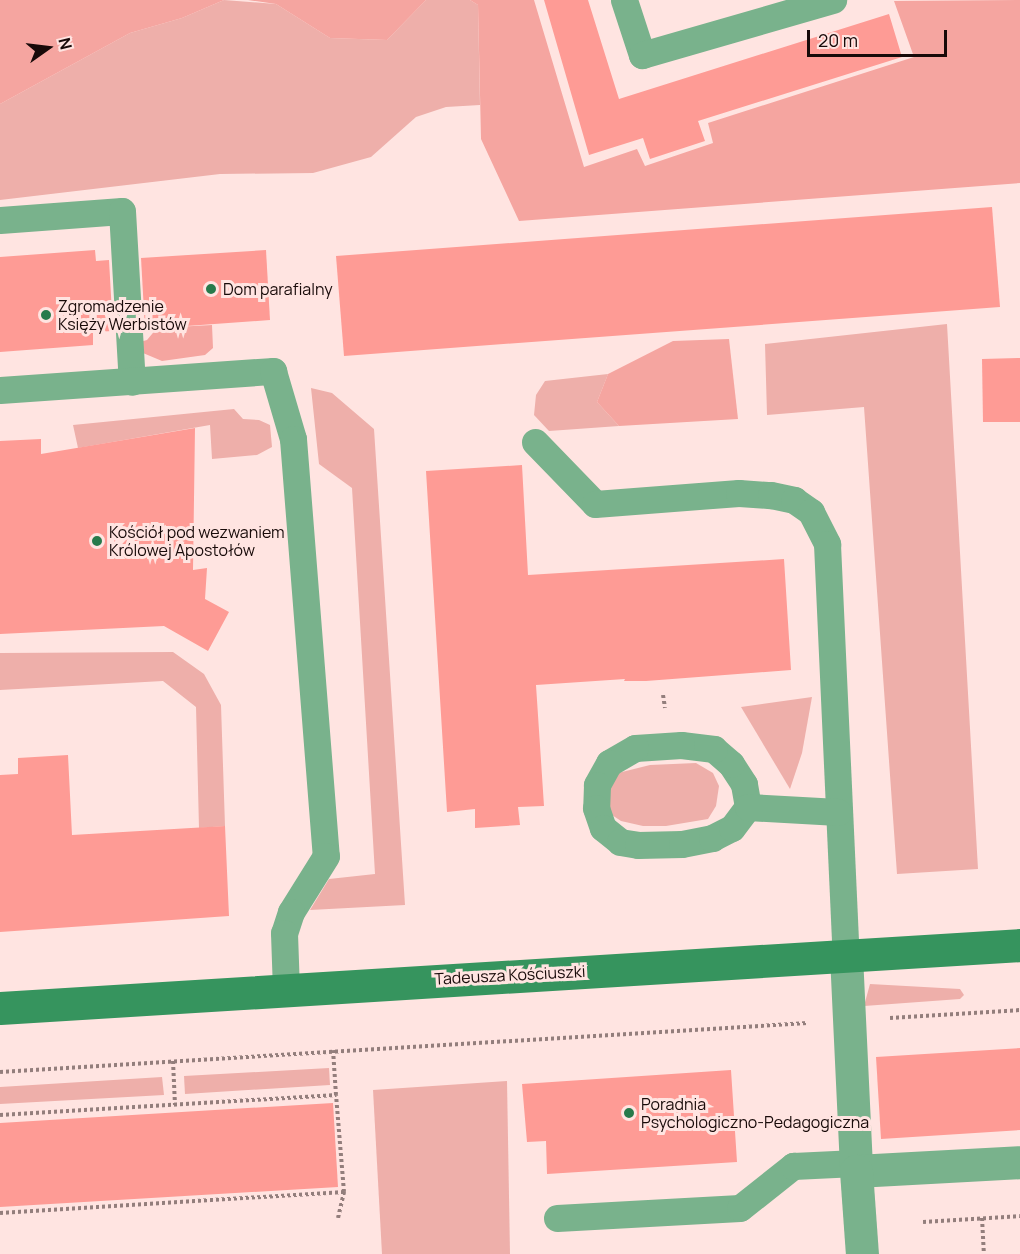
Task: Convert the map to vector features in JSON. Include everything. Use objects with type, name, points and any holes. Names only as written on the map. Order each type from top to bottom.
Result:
[{"type":"street","name":"Tadeusza Kościuszki","points":[[0,1008],[1020,945]]},
{"type":"street","points":[[846,955],[862,1254]]},
{"type":"street","points":[[856,1167],[1020,1162]]},
{"type":"lane","points":[[624,0],[642,55],[833,0]]},
{"type":"lane","points":[[0,220],[122,211],[132,382]]},
{"type":"lane","points":[[0,390],[273,371],[293,439],[326,856],[287,922],[284,933],[286,989]]},
{"type":"lane","points":[[535,442],[596,504],[739,493],[794,500],[811,512],[827,544],[846,955]]},
{"type":"lane","points":[[681,745],[714,749],[731,764],[744,784],[748,807],[732,828],[712,838],[682,844],[638,845],[620,842],[603,828],[596,808],[597,785],[609,763],[635,748],[681,745]]},
{"type":"lane","points":[[748,807],[838,812]]},
{"type":"lane","points":[[557,1218],[740,1208],[793,1166],[856,1167]]},
{"type":"path","points":[[663,695],[665,712]]},
{"type":"path","points":[[0,1072],[1020,1010]]},
{"type":"path","points":[[333,1050],[344,1192],[338,1218]]},
{"type":"path","points":[[173,1061],[175,1105]]},
{"type":"path","points":[[0,1115],[336,1095]]},
{"type":"path","points":[[0,1213],[344,1192]]},
{"type":"path","points":[[923,1222],[1020,1216]]},
{"type":"path","points":[[982,1218],[984,1254]]},
{"type":"shaded area","points":[[0,0],[224,0],[182,18],[130,33],[0,104]]},
{"type":"shaded area","points":[[224,0],[276,4],[330,38],[387,40],[426,0],[470,0],[478,5],[480,105],[446,107],[416,117],[371,157],[313,173],[220,174],[0,200],[0,104],[130,33],[182,18]]},
{"type":"shaded area","points":[[248,0],[426,0],[387,40],[330,38],[276,4]]},
{"type":"shaded area","points":[[470,0],[534,0],[584,167],[637,149],[645,166],[713,143],[708,123],[914,57],[894,1],[1020,0],[1020,183],[519,221],[481,139],[478,5]]},
{"type":"shaded area","points":[[947,324],[978,869],[897,874],[864,407],[767,415],[765,344]]},
{"type":"shaded area","points":[[212,325],[213,348],[205,355],[162,361],[143,353],[140,342],[147,340],[157,328]]},
{"type":"shaded area","points":[[729,339],[738,419],[619,426],[597,402],[608,374],[673,341]]},
{"type":"shaded area","points":[[608,374],[597,402],[619,426],[549,431],[534,415],[536,395],[545,381]]},
{"type":"shaded area","points":[[311,388],[332,393],[374,429],[405,905],[310,910],[329,879],[375,874],[352,488],[319,464]]},
{"type":"shaded area","points":[[234,409],[243,419],[259,420],[270,425],[272,447],[257,455],[212,459],[210,425],[78,448],[73,425]]},
{"type":"shaded area","points":[[173,652],[204,674],[221,705],[225,826],[199,828],[196,707],[163,681],[0,690],[0,653]]},
{"type":"shaded area","points":[[812,697],[802,753],[790,789],[741,707]]},
{"type":"shaded area","points":[[696,763],[713,773],[719,786],[716,806],[708,819],[666,826],[643,826],[621,821],[606,811],[605,797],[618,773],[650,765]]},
{"type":"shaded area","points":[[870,984],[960,989],[964,995],[960,999],[864,1006]]},
{"type":"shaded area","points":[[329,1068],[330,1085],[185,1094],[184,1076]]},
{"type":"shaded area","points":[[162,1077],[164,1095],[0,1104],[0,1087]]},
{"type":"shaded area","points":[[507,1081],[510,1254],[382,1254],[373,1090]]},
{"type":"building","points":[[544,0],[588,0],[619,99],[889,14],[902,57],[698,121],[705,141],[650,159],[643,138],[589,155]]},
{"type":"building","points":[[992,207],[1000,307],[344,356],[336,256]]},
{"type":"building","name":"Zgromadzenie Księży Werbistów","points":[[95,250],[96,261],[109,260],[113,331],[93,332],[93,345],[0,352],[0,257]]},
{"type":"building","name":"Dom parafialny","points":[[266,250],[270,320],[145,329],[141,258]]},
{"type":"building","points":[[1020,358],[1020,422],[983,422],[982,359]]},
{"type":"building","name":"Kościół pod wezwaniem Królowej Apostołów","points":[[195,428],[193,570],[207,568],[205,599],[229,612],[208,651],[164,626],[0,634],[0,441],[41,439],[41,454]]},
{"type":"building","points":[[522,465],[528,575],[784,559],[791,670],[646,681],[624,681],[625,679],[536,685],[544,806],[518,807],[520,825],[475,828],[475,809],[447,812],[426,471]]},
{"type":"building","points":[[68,755],[72,835],[225,826],[229,916],[0,932],[0,775],[18,774],[18,758]]},
{"type":"building","points":[[1020,1048],[1020,1130],[881,1139],[876,1057]]},
{"type":"building","name":"Poradnia Psychologiczno-Pedagogiczna","points":[[731,1070],[737,1162],[547,1174],[546,1141],[527,1142],[522,1084]]},
{"type":"building","points":[[333,1103],[338,1187],[0,1207],[0,1123]]},
{"type":"place","name":"Dom parafialny","points":[[211,289]]},
{"type":"place","name":"Zgromadzenie Księży Werbistów","points":[[46,315]]},
{"type":"place","name":"Kościół pod wezwaniem Królowej Apostołów","points":[[97,541]]},
{"type":"place","name":"Poradnia Psychologiczno-Pedagogiczna","points":[[629,1113]]}]
